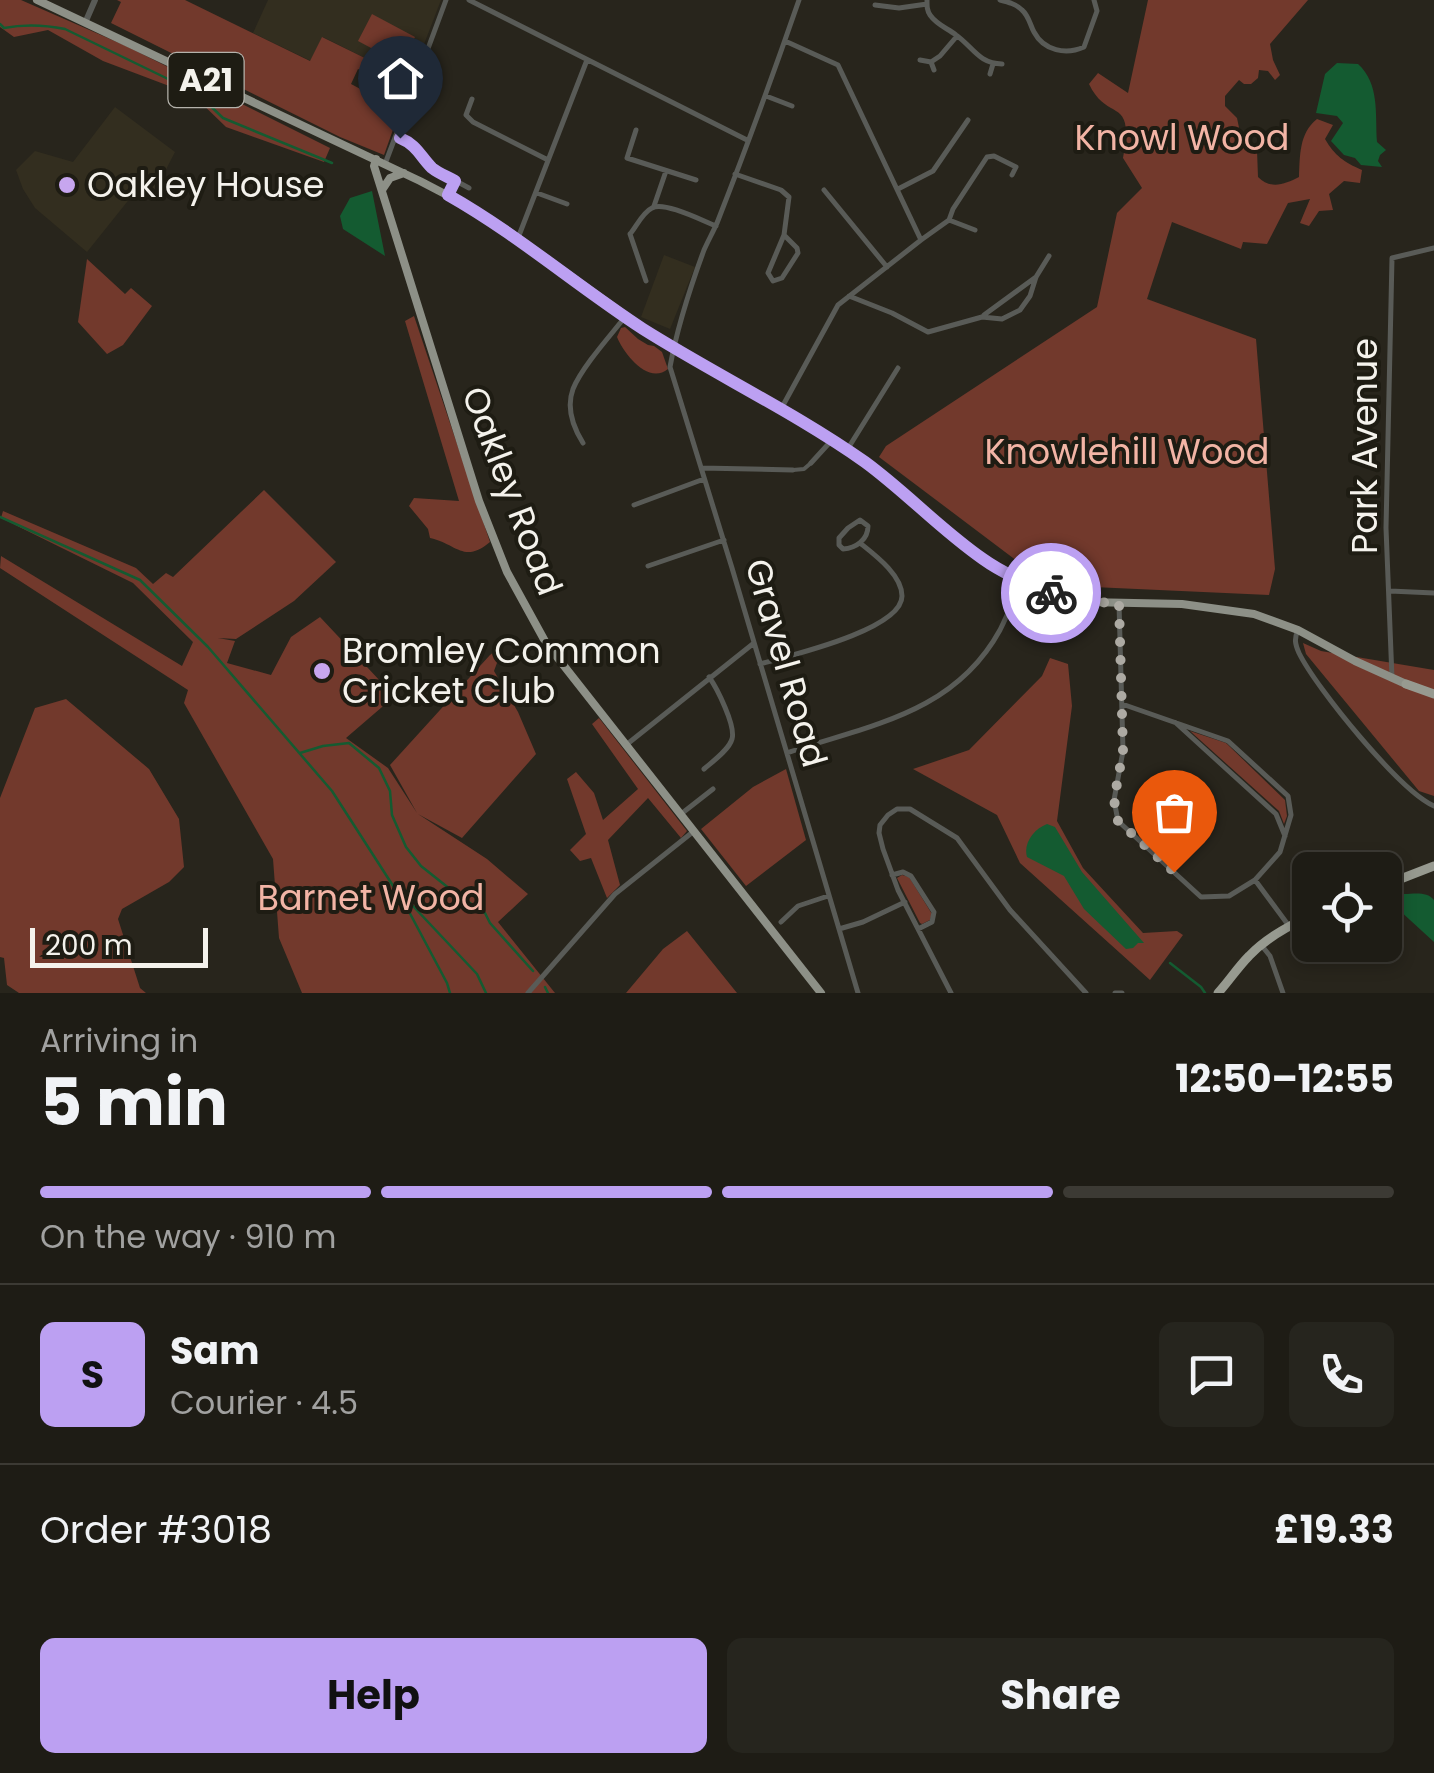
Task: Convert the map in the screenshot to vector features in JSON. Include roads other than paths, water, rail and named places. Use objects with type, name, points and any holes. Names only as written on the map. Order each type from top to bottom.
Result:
[{"type":"highway","name":"A21","points":[[1406,684],[1434,694]]},
{"type":"highway","points":[[1402,878],[1434,866]]},
{"type":"highway","points":[[1218,993],[1261,945],[1292,925]]},
{"type":"main road","name":"A21","points":[[37,0],[448,195],[518,238],[673,350],[847,450],[984,560],[1022,581],[1078,600],[1182,604],[1272,620],[1406,684]]},
{"type":"main road","name":"Oakley Road","points":[[376,159],[374,166],[479,501],[507,572],[546,642],[822,993]]},
{"type":"main road","points":[[382,190],[390,178],[404,173]]},
{"type":"street","points":[[86,23],[96,0]]},
{"type":"street","points":[[386,164],[446,0]]},
{"type":"street","points":[[469,0],[747,140]]},
{"type":"street","points":[[673,350],[704,250],[766,96],[798,0]]},
{"type":"street","points":[[1000,0],[1024,11],[1041,43],[1064,51],[1084,47],[1097,11],[1094,0]]},
{"type":"street","points":[[875,6],[899,8],[926,2],[934,20],[958,35],[976,55],[1002,64]]},
{"type":"street","points":[[920,60],[933,66],[958,35]]},
{"type":"street","points":[[784,41],[838,64],[921,240]]},
{"type":"street","points":[[518,238],[588,60]]},
{"type":"street","points":[[990,74],[993,64]]},
{"type":"street","points":[[766,96],[792,106]]},
{"type":"street","points":[[472,99],[466,116],[473,122],[549,160]]},
{"type":"street","points":[[898,190],[934,170],[968,120]]},
{"type":"street","points":[[636,130],[627,158],[696,180]]},
{"type":"street","points":[[396,135],[420,150],[430,166],[469,188]]},
{"type":"street","points":[[781,409],[838,306],[949,220],[987,157],[994,156],[1016,167]]},
{"type":"street","points":[[1012,175],[1022,157]]},
{"type":"street","points":[[654,206],[666,170]]},
{"type":"street","points":[[735,174],[787,194],[784,236],[768,273],[774,281],[782,278],[798,253],[784,236]]},
{"type":"street","points":[[448,195],[455,181]]},
{"type":"street","points":[[824,190],[887,267]]},
{"type":"street","points":[[536,192],[567,204]]},
{"type":"street","points":[[646,281],[630,234],[649,209],[665,206],[716,226]]},
{"type":"street","points":[[949,220],[975,230]]},
{"type":"street","name":"Park Avenue","points":[[1392,678],[1386,528],[1392,258],[1434,248]]},
{"type":"street","points":[[849,296],[892,312],[928,332],[982,317],[1002,318],[1020,310],[1049,256]]},
{"type":"street","points":[[982,317],[1036,277]]},
{"type":"street","points":[[582,443],[572,422],[573,389],[625,316]]},
{"type":"street","name":"Gravel Road","points":[[673,350],[670,367],[858,993]]},
{"type":"street","points":[[847,450],[898,368]]},
{"type":"street","points":[[700,468],[804,469],[832,440]]},
{"type":"street","points":[[634,505],[704,480]]},
{"type":"street","points":[[860,520],[867,524],[868,531],[860,542],[843,549],[838,542],[841,534],[860,520]]},
{"type":"street","points":[[648,566],[724,540]]},
{"type":"street","points":[[760,664],[872,628],[896,611],[902,597],[900,586],[879,558],[860,542]]},
{"type":"street","points":[[787,753],[908,714],[955,686],[988,649],[1022,581]]},
{"type":"street","points":[[1390,592],[1434,593]]},
{"type":"street","points":[[1119,603],[1123,751],[1114,800],[1118,821],[1201,897],[1229,896],[1255,880],[1280,852],[1292,815],[1288,796],[1228,741],[1122,704]]},
{"type":"street","points":[[1298,630],[1295,641],[1299,654],[1338,709],[1412,792],[1434,806]]},
{"type":"street","points":[[626,746],[754,643]]},
{"type":"street","points":[[704,769],[730,743],[733,734],[717,688],[709,677]]},
{"type":"street","points":[[1174,721],[1276,814],[1286,836]]},
{"type":"street","points":[[681,814],[714,789]]},
{"type":"street","points":[[952,993],[892,875],[879,833],[880,825],[898,809],[910,808],[957,838],[1010,910],[1086,993]]},
{"type":"street","points":[[528,993],[615,894],[694,831]]},
{"type":"street","points":[[892,875],[903,872],[911,876],[934,912],[932,922],[918,929]]},
{"type":"street","points":[[1255,880],[1289,926]]},
{"type":"street","points":[[781,922],[798,906],[828,896]]},
{"type":"street","points":[[839,929],[905,902]]},
{"type":"street","points":[[1261,945],[1270,956],[1283,993]]},
{"type":"waterway","points":[[0,24],[4,28],[65,29],[197,93],[223,118],[332,163]]},
{"type":"waterway","points":[[0,517],[140,580],[208,647],[332,791],[406,906],[450,993]]},
{"type":"waterway","points":[[300,753],[349,743],[379,768],[406,847],[421,866],[485,913],[533,971]]},
{"type":"waterway","points":[[405,904],[413,906],[477,974],[486,993]]},
{"type":"waterway","points":[[1170,963],[1205,993]]},
{"type":"waterway","points":[[545,987],[548,993]]},
{"type":"place","name":"Oakley House","points":[[67,185]]},
{"type":"place","name":"Bromley Common Cricket Club","points":[[322,671]]},
{"type":"park label","name":"Knowl Wood","points":[[1182,138]]},
{"type":"park label","name":"Knowlehill Wood","points":[[1127,452]]},
{"type":"park label","name":"Barnet Wood","points":[[371,898]]}]
